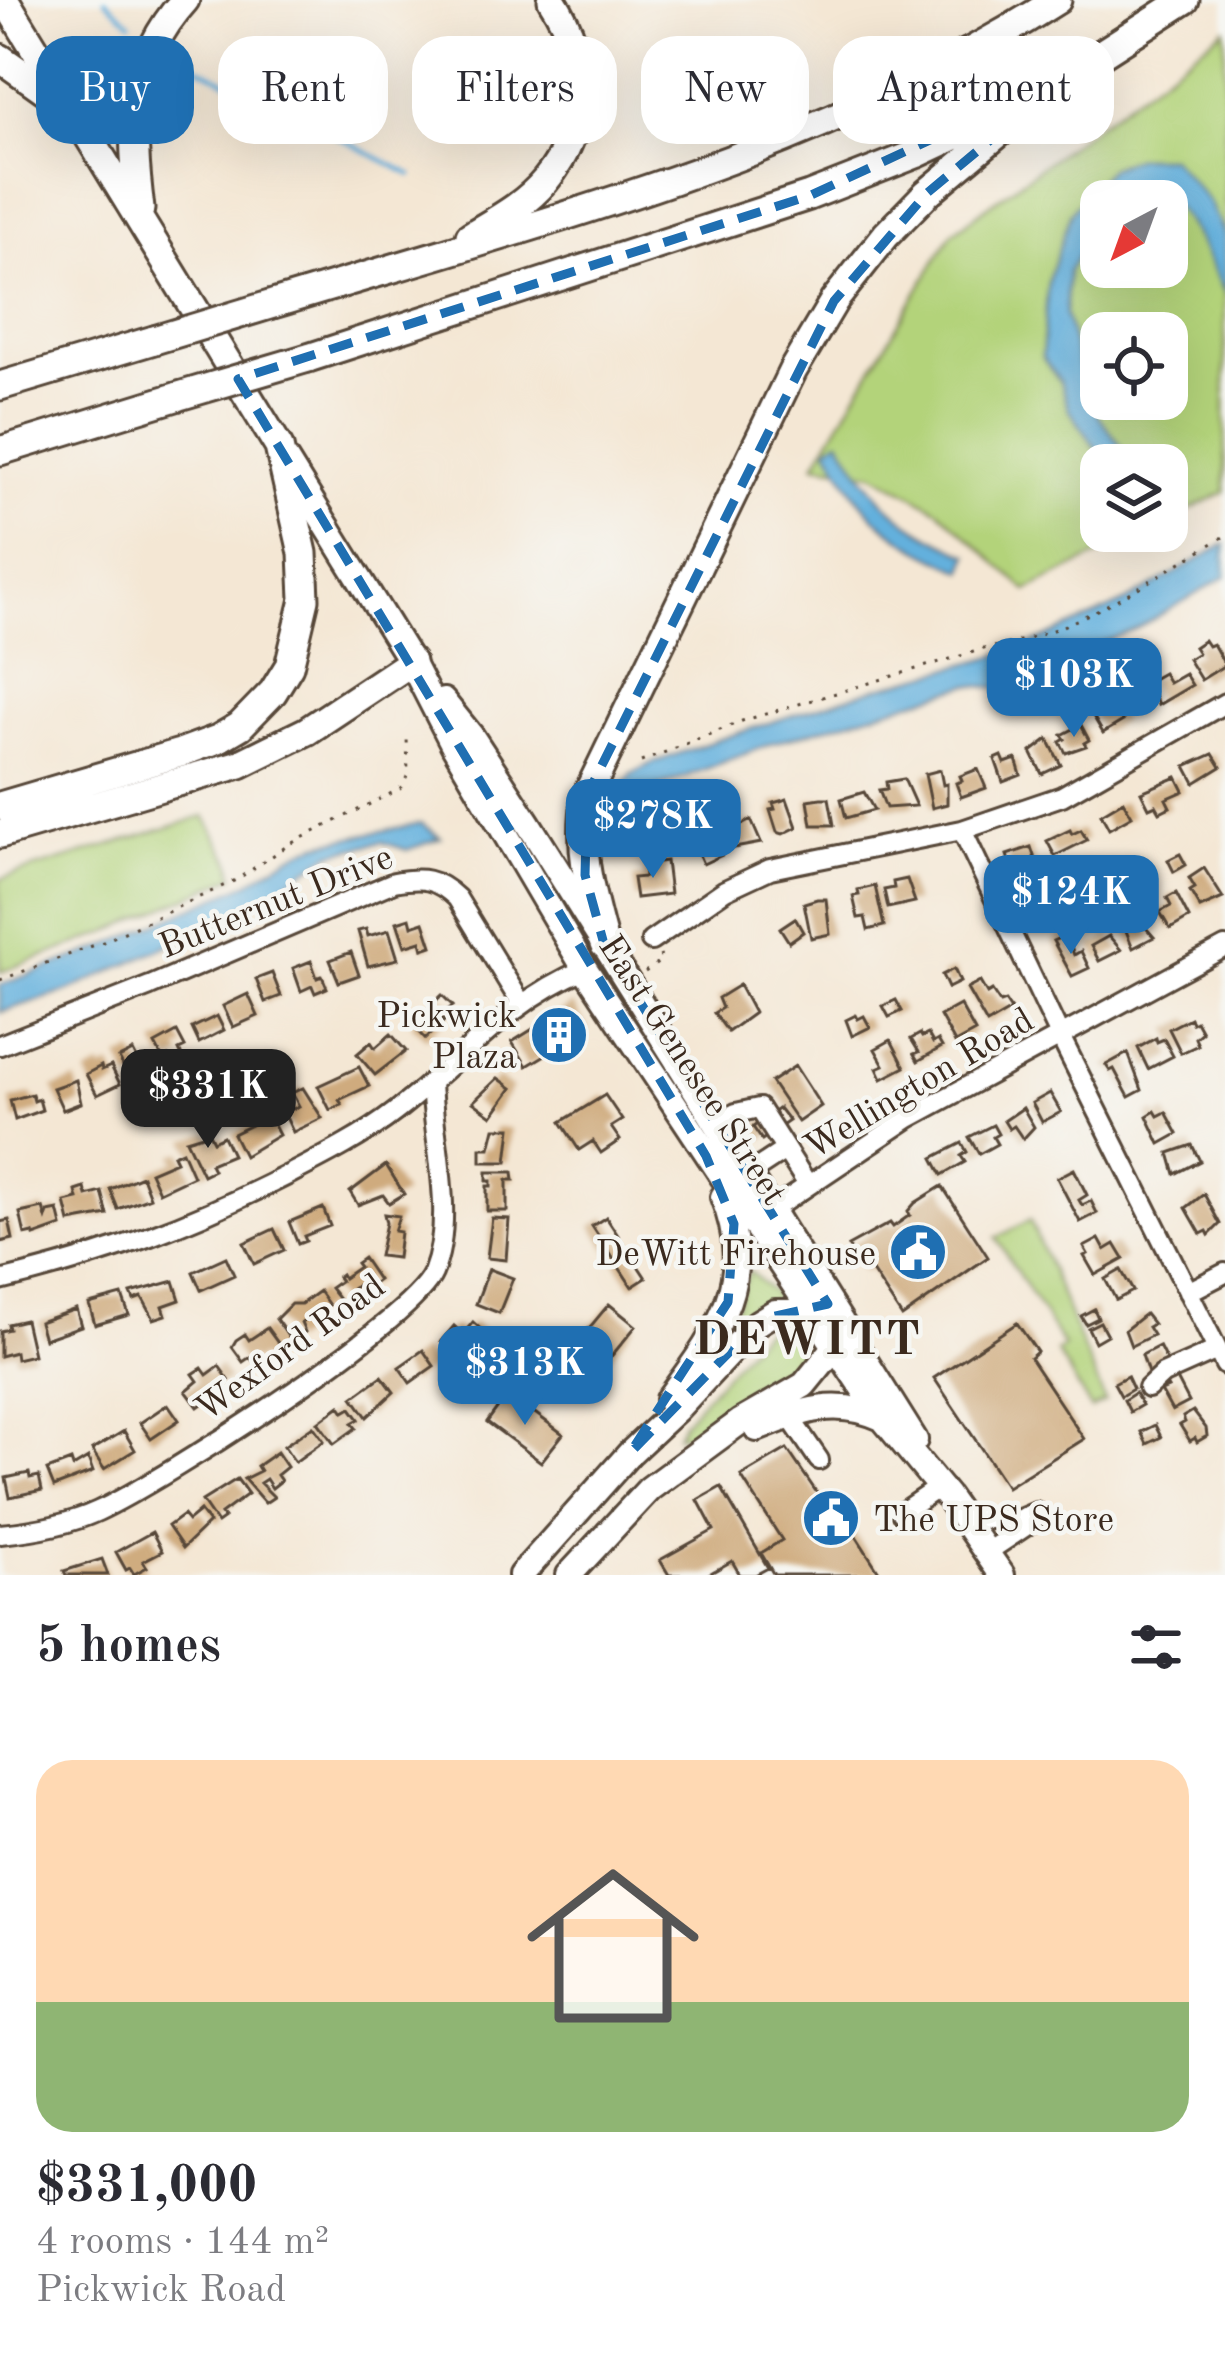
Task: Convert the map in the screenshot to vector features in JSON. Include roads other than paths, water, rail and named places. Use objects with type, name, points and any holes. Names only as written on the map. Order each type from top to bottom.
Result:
[{"type":"highway","name":"East Genesee Street","points":[[5,0],[36,51]]},
{"type":"highway","points":[[142,219],[133,156],[136,89],[150,48],[185,0]]},
{"type":"highway","points":[[444,253],[522,203],[564,154],[579,108],[580,65],[568,25],[552,0]]},
{"type":"highway","points":[[0,386],[711,169],[832,120],[950,62],[1057,0]]},
{"type":"highway","points":[[1114,46],[1185,0]]},
{"type":"highway","points":[[0,58],[36,85]]},
{"type":"highway","name":"East Genesee Street","points":[[94,144],[279,447]]},
{"type":"highway","points":[[0,451],[308,358],[808,196],[937,144]]},
{"type":"highway","points":[[616,964],[585,874],[581,828],[587,795],[794,370],[833,301],[886,235],[986,144]]},
{"type":"highway","points":[[0,806],[218,739],[240,726],[273,692],[289,666],[305,598],[303,553],[279,447]]},
{"type":"highway","points":[[0,834],[240,764],[307,731],[411,662]]},
{"type":"main road","name":"East Genesee Street","points":[[279,447],[411,662],[455,748],[584,968],[706,1156],[821,1308],[884,1420],[943,1492],[993,1567]]},
{"type":"main road","name":"East Genesee Street","points":[[411,662],[472,737],[773,1209],[821,1308]]},
{"type":"main road","points":[[584,968],[616,964]]},
{"type":"main road","points":[[630,1453],[709,1342],[736,1276],[734,1224],[706,1156]]},
{"type":"main road","points":[[520,1575],[630,1453],[762,1319],[775,1312],[821,1308]]},
{"type":"main road","name":"East Genesee Street","points":[[843,1342],[899,1409],[943,1492]]},
{"type":"main road","points":[[569,1575],[633,1504],[688,1457],[804,1385],[843,1342]]},
{"type":"main road","points":[[688,1457],[788,1416],[841,1406],[856,1407],[884,1420]]},
{"type":"street","points":[[651,941],[725,890],[770,869],[962,830],[1062,796],[1225,703]]},
{"type":"street","points":[[962,830],[1221,1358],[1163,1374],[1148,1388]]},
{"type":"street","name":"Butternut Drive","points":[[0,1045],[394,882],[423,877],[445,886],[457,898],[521,1003]]},
{"type":"street","name":"Wellington Road","points":[[773,1209],[909,1118],[1225,947]]},
{"type":"street","points":[[0,1281],[108,1254],[208,1216],[341,1146],[392,1114],[521,1003],[584,968]]},
{"type":"street","name":"Wexford Road","points":[[0,1534],[71,1521],[154,1480],[340,1358],[389,1322],[424,1287],[434,1271],[441,1228],[441,1178],[430,1082]]},
{"type":"street","points":[[718,1124],[736,1113],[759,1108],[808,1185]]},
{"type":"street","points":[[750,1173],[785,1150]]},
{"type":"street","points":[[1188,1292],[1225,1273]]},
{"type":"street","points":[[788,1416],[819,1460]]},
{"type":"street","points":[[901,1513],[943,1492]]},
{"type":"street","points":[[962,1518],[1017,1520],[1036,1512],[993,1567]]},
{"type":"water","points":[[1137,157],[1170,157],[1209,202],[1225,237],[1225,294],[1188,224],[1188,180],[1099,180],[1109,168]]},
{"type":"water","points":[[1080,202],[1080,252],[1068,271],[1065,314],[1080,371],[1080,420],[1102,420],[1120,444],[1093,444],[1042,357],[1048,281],[1071,212]]},
{"type":"water","points":[[840,439],[893,510],[969,555],[964,571],[898,536],[868,510],[828,447]]},
{"type":"water","points":[[1225,544],[1225,577],[1138,628],[1059,661],[1009,689],[968,685],[773,743],[638,795],[620,791],[632,774],[652,763],[872,689],[1018,650],[1127,601]]},
{"type":"water","points":[[421,823],[441,838],[407,850],[382,842],[332,853],[242,911],[66,992],[0,1012],[0,985],[99,949],[246,884],[318,844]]},
{"type":"waterway","points":[[105,0],[131,23]]},
{"type":"waterway","points":[[194,65],[412,175]]},
{"type":"place","name":"Pickwick Plaza","points":[[559,1035]]},
{"type":"place","name":"DeWitt Firehouse","points":[[918,1252]]},
{"type":"place","name":"The UPS Store","points":[[831,1518]]},
{"type":"district","name":"DEWITT","points":[[808,1337]]}]
